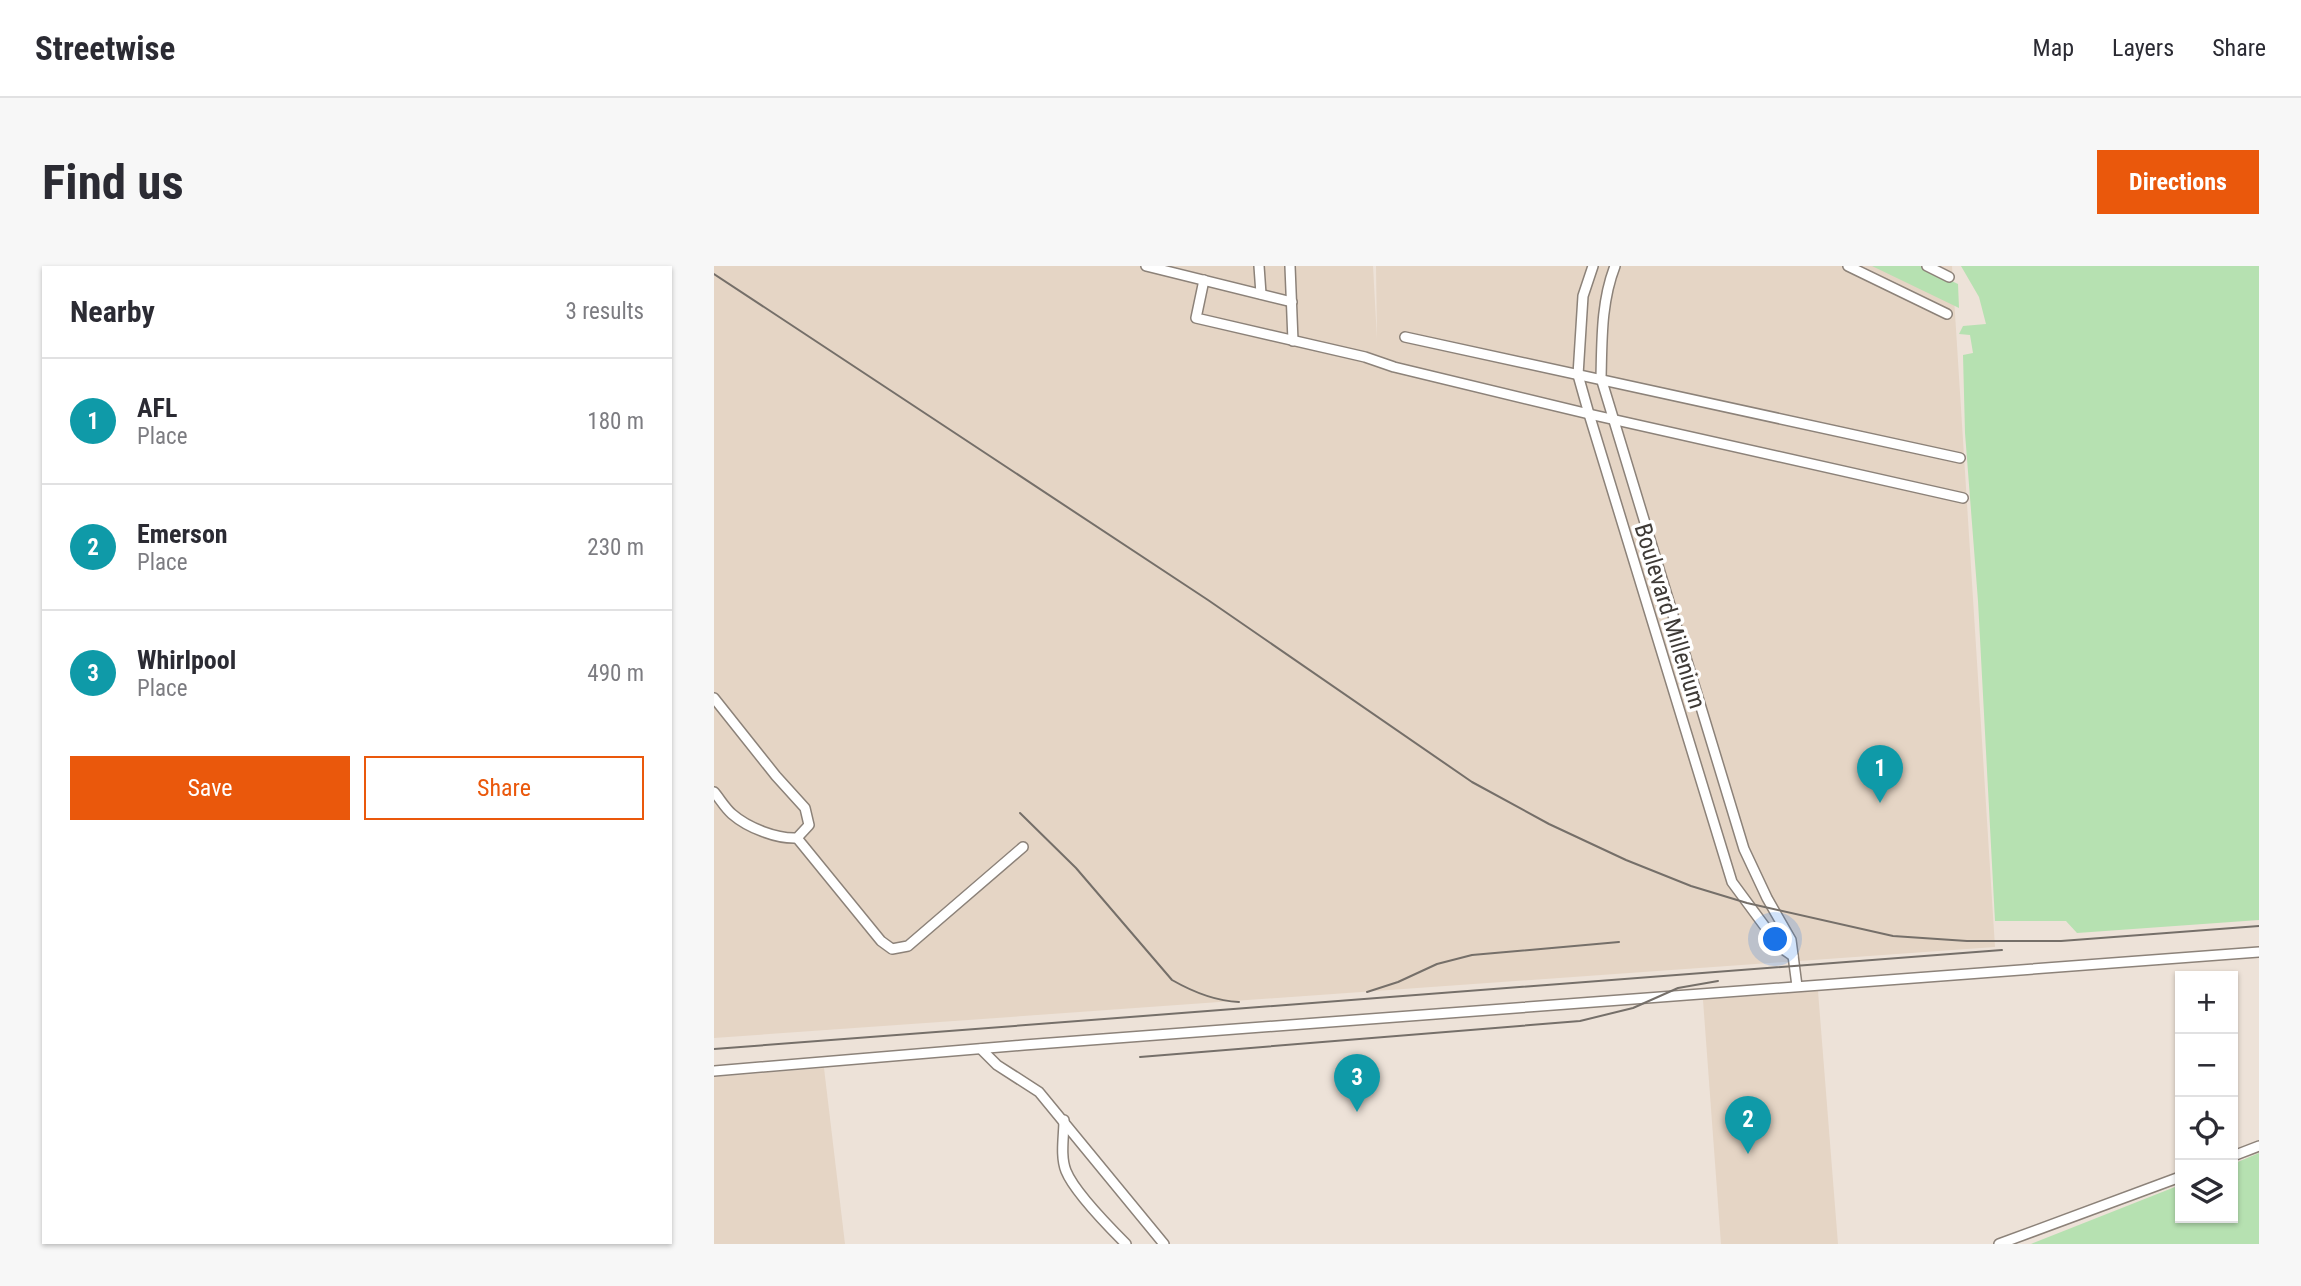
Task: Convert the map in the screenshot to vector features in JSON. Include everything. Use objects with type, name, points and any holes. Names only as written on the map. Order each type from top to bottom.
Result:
[{"type":"street","points":[[1146,266],[1292,302]]},
{"type":"street","points":[[1259,266],[1261,294]]},
{"type":"street","points":[[1290,266],[1293,341]]},
{"type":"street","name":"Boulevard Millenium","points":[[1593,266],[1583,296],[1578,375],[1589,414],[1730,877],[1780,947],[1793,956]]},
{"type":"street","name":"Boulevard Millenium","points":[[1615,266],[1606,295],[1601,378],[1744,849],[1766,898],[1789,937],[1797,986]]},
{"type":"street","points":[[1848,266],[1947,314]]},
{"type":"street","points":[[1927,266],[1950,277]]},
{"type":"street","points":[[1205,280],[1196,318],[1589,414],[1963,498]]},
{"type":"street","points":[[1405,337],[1960,458]]},
{"type":"street","points":[[714,698],[805,808],[809,825],[800,836],[786,839],[744,822],[733,814],[714,792]]},
{"type":"street","points":[[800,836],[881,941],[892,949],[908,946],[1023,846]]},
{"type":"street","points":[[714,1071],[2259,952]]},
{"type":"street","points":[[981,1049],[997,1065],[1040,1092],[1164,1244]]},
{"type":"street","points":[[1064,1120],[1063,1157],[1066,1171],[1082,1194],[1126,1244]]},
{"type":"street","points":[[2238,1154],[2259,1146]]},
{"type":"street","points":[[1999,1244],[2175,1179]]},
{"type":"shaded area","points":[[714,266],[1373,266],[1377,339],[1376,266],[1952,266],[1995,947],[714,1038]]},
{"type":"shaded area","points":[[1818,991],[1838,1244],[1721,1244],[1703,1000]]},
{"type":"shaded area","points":[[824,1068],[845,1244],[714,1244],[714,1077]]},
{"type":"green space","points":[[1872,266],[1920,266],[1958,284],[1959,308]]},
{"type":"green space","points":[[1961,266],[2259,266],[2259,920],[2077,933],[2066,921],[1995,921],[1978,601],[1965,433],[1963,355],[1973,353],[1970,335],[1959,334],[1963,326],[1986,324],[1979,297]]},
{"type":"green space","points":[[2259,1153],[2259,1244],[2031,1244],[2175,1187],[2175,1223],[2238,1223],[2238,1162]]},
{"type":"railway","points":[[714,274],[1208,600],[1472,782],[1549,824],[1626,860],[1691,886],[1747,903],[1893,936],[1967,941],[2061,941],[2259,926]]},
{"type":"railway","points":[[1020,813],[1076,868],[1172,980],[1204,995],[1239,1002]]},
{"type":"railway","points":[[1367,992],[1398,982],[1437,964],[1472,955],[1619,942]]},
{"type":"railway","points":[[714,1049],[2002,950]]},
{"type":"railway","points":[[1140,1057],[1580,1021],[1633,1008],[1678,988],[1718,981]]},
{"type":"place","name":"AFL","points":[[1880,803]]},
{"type":"place","name":"Whirlpool","points":[[1357,1112]]},
{"type":"place","name":"Emerson","points":[[1748,1154]]}]
